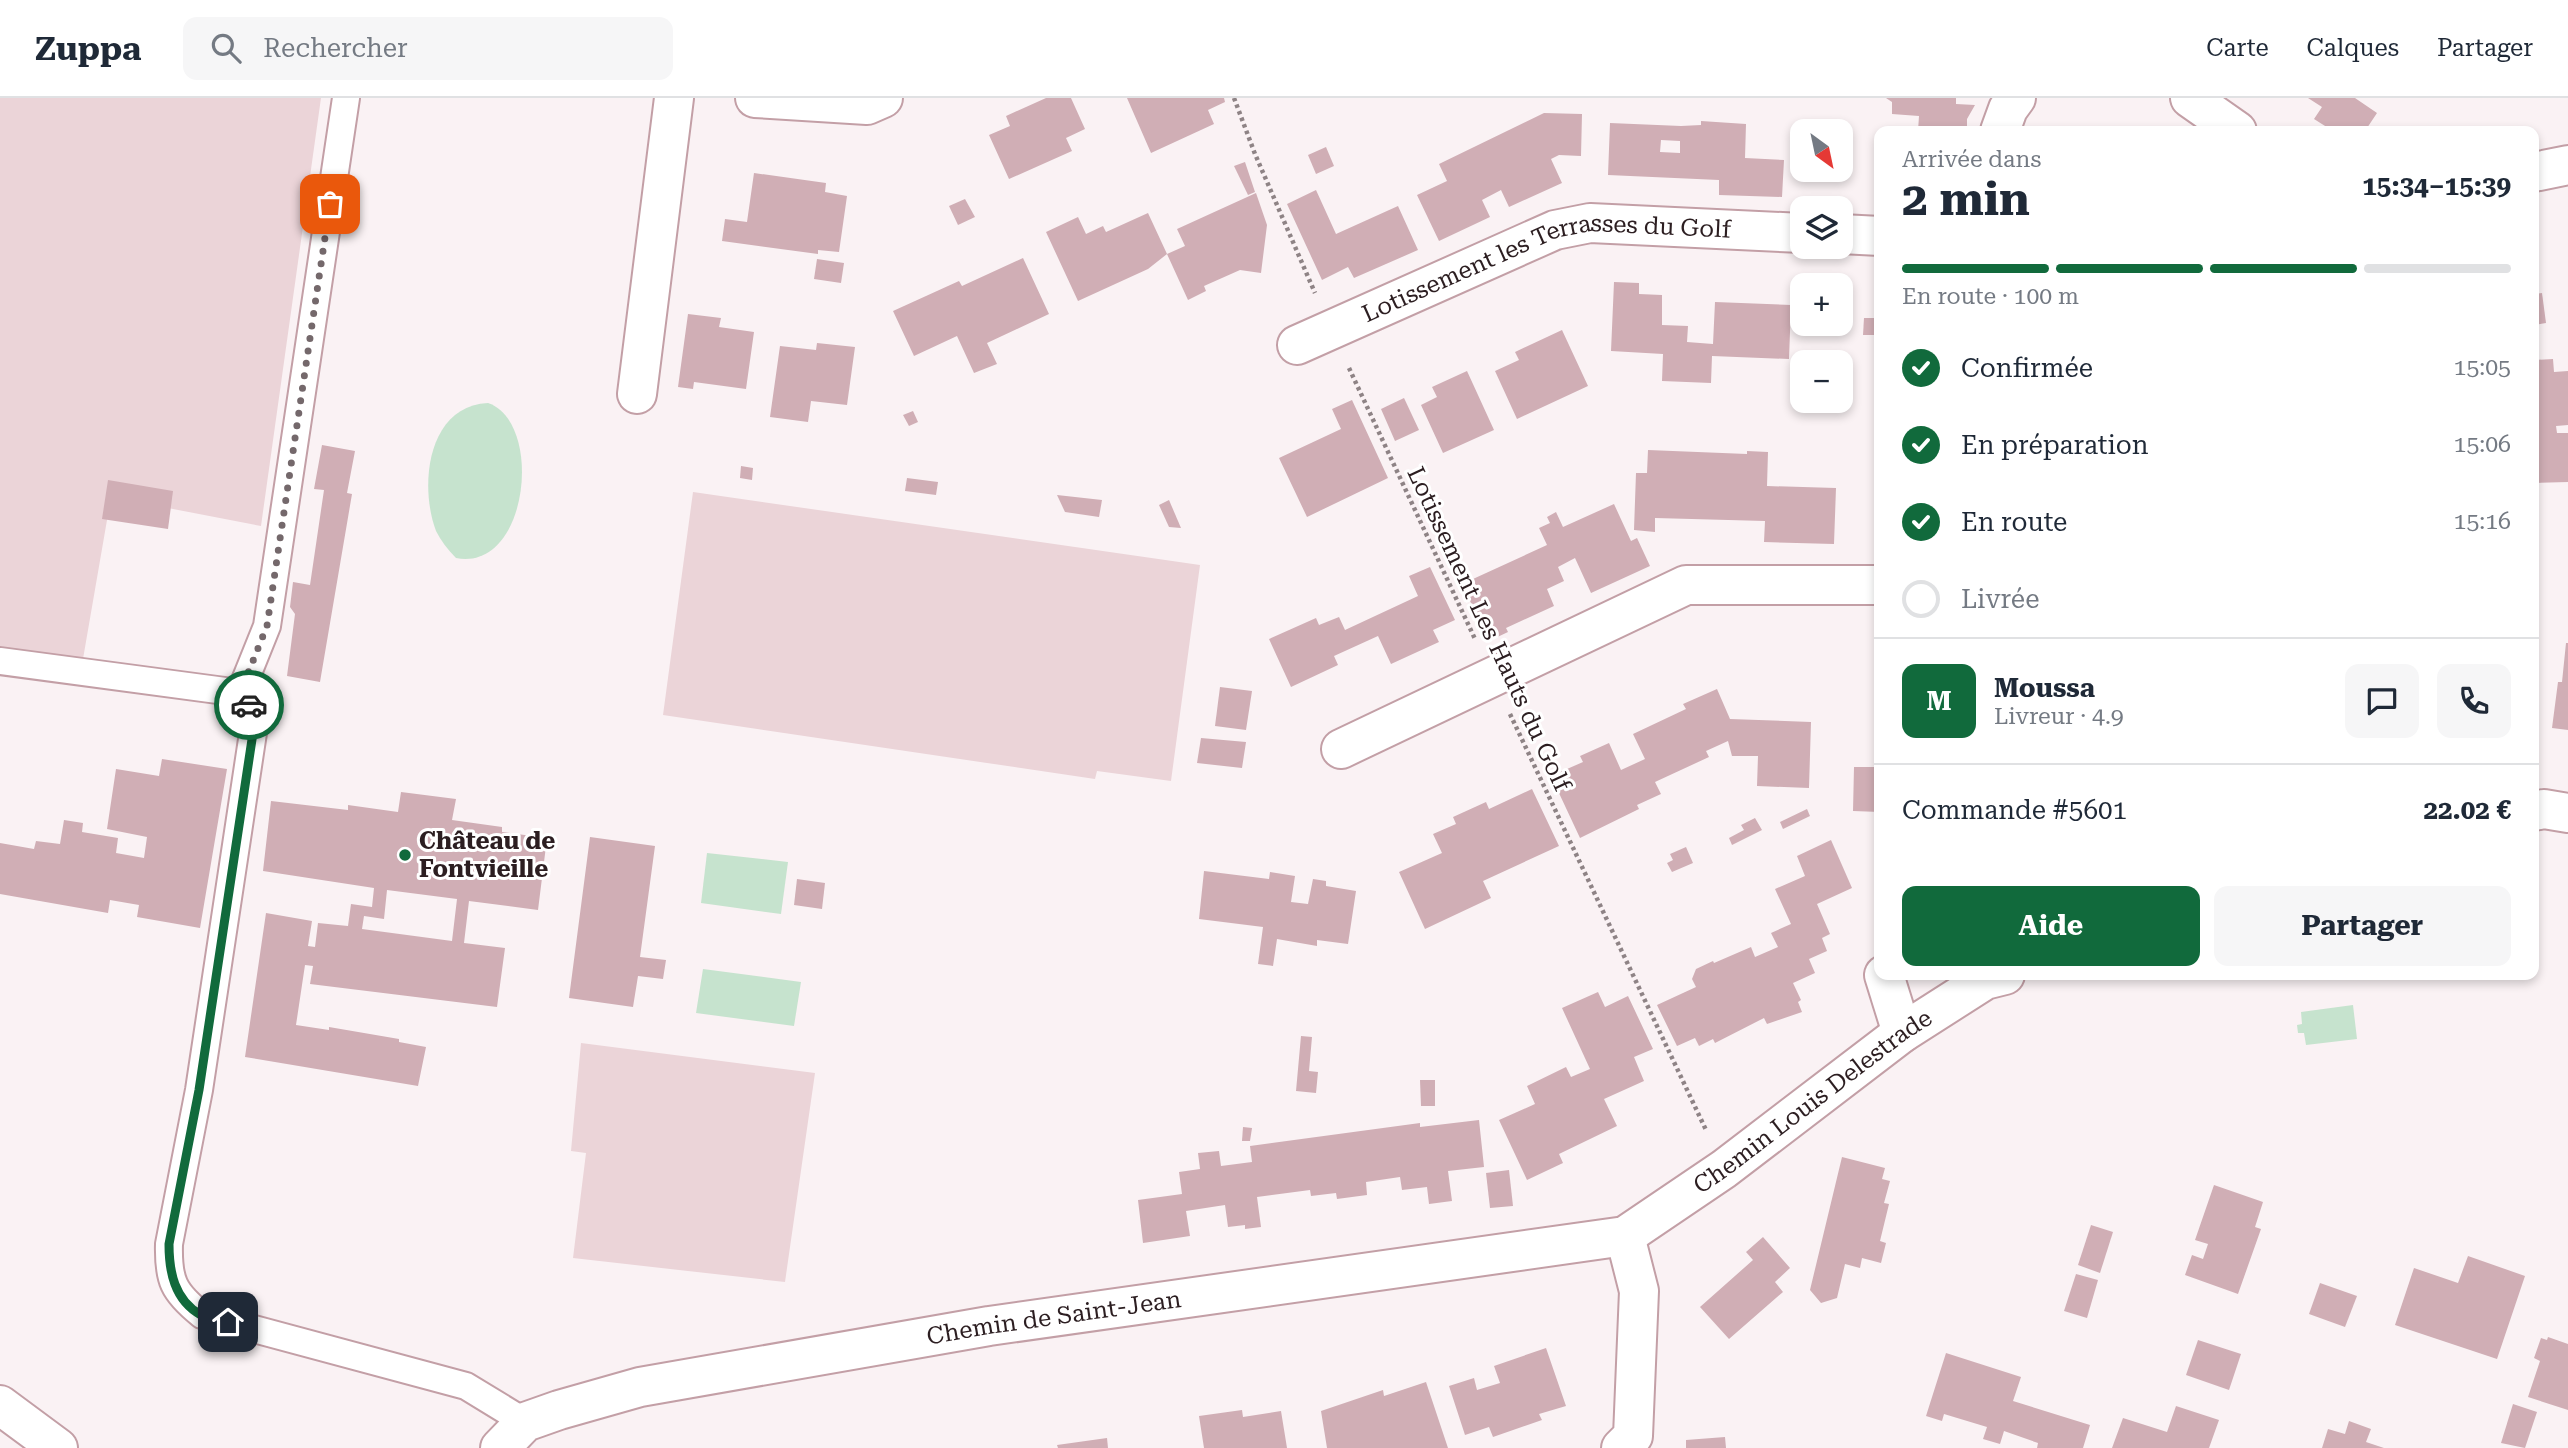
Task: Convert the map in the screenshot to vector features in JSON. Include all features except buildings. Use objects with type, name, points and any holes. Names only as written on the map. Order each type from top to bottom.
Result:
[{"type":"street","points":[[637,394],[674,98]]},
{"type":"street","points":[[755,98],[867,105],[883,98]]},
{"type":"street","points":[[2002,126],[2008,109],[2016,98]]},
{"type":"street","points":[[2190,98],[2230,126]]},
{"type":"street","points":[[2539,171],[2568,165]]},
{"type":"street","name":"Lotissement les Terrasses du Golf","points":[[1314,337],[1555,230],[1590,223],[1790,232]]},
{"type":"street","points":[[1853,235],[1874,236]]},
{"type":"street","points":[[1341,749],[1686,586],[1874,585]]},
{"type":"street","points":[[2539,810],[2568,813]]},
{"type":"street","points":[[1886,980],[1902,1033]]},
{"type":"street","name":"Chemin Louis Delestrade","points":[[1625,1236],[1724,1169],[1902,1033],[1953,1003],[1985,980]]},
{"type":"street","points":[[1621,1448],[1633,1436],[1639,1291],[1625,1236]]},
{"type":"street","name":"Chemin de Saint-Jean","points":[[512,1435],[559,1410],[640,1387],[975,1328],[1625,1236]]},
{"type":"street","points":[[0,1405],[58,1448]]},
{"type":"lane","points":[[240,693],[267,626],[346,98]]},
{"type":"lane","points":[[0,661],[240,693],[256,713],[199,1090],[169,1244],[169,1269],[181,1299],[202,1315],[466,1386],[512,1435]]},
{"type":"path","name":"Lotissement Les Hauts du Golf","points":[[1234,98],[1255,154],[1314,337],[1493,678],[1724,1169]]},
{"type":"shaded area","points":[[0,98],[321,98],[261,526],[111,497],[79,682],[0,669]]},
{"type":"shaded area","points":[[488,403],[506,416],[517,437],[522,464],[520,493],[513,520],[500,542],[481,556],[456,558],[438,535],[431,513],[428,492],[433,451],[440,433],[452,418],[468,408]]},
{"type":"shaded area","points":[[693,492],[1200,565],[1171,781],[1097,771],[1095,779],[663,715]]},
{"type":"shaded area","points":[[707,853],[788,862],[781,914],[701,903]]},
{"type":"shaded area","points":[[703,969],[801,982],[794,1026],[696,1013]]},
{"type":"shaded area","points":[[2353,1005],[2357,1039],[2306,1045],[2304,1033],[2298,1033],[2297,1025],[2302,1024],[2301,1012]]},
{"type":"shaded area","points":[[581,1043],[815,1073],[785,1282],[573,1258],[586,1153],[571,1151]]},
{"type":"way so far","points":[[249,705],[240,693],[267,626],[330,204]]},
{"type":"place","name":"Château de Fontvieille","points":[[405,855]]},
{"type":"route","points":[[228,1322],[202,1315],[181,1299],[169,1269],[169,1244],[199,1090],[256,713],[249,705]]}]
